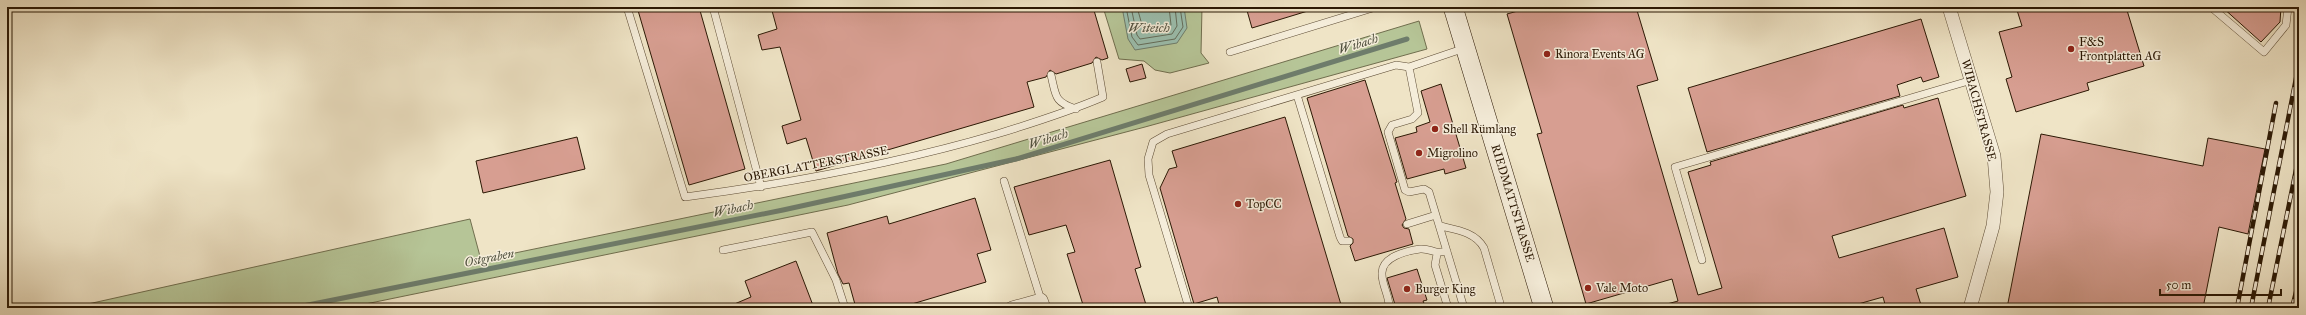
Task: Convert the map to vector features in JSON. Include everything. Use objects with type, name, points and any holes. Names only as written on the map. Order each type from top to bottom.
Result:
[{"type":"main road","name":"RIEDMATTSTRASSE","points":[[1453,7],[1544,308]]},
{"type":"street","name":"WIBACHSTRASSE","points":[[1949,7],[1994,156],[1997,192],[1993,226],[1970,308]]},
{"type":"street","points":[[1012,308],[1042,304]]},
{"type":"lane","name":"OBERGLATTERSTRASSE","points":[[627,7],[685,197],[762,187],[944,149],[1076,109],[1103,98],[1097,62]]},
{"type":"lane","points":[[713,7],[762,187]]},
{"type":"lane","points":[[1230,52],[1376,7]]},
{"type":"lane","points":[[2211,7],[2264,52],[2286,25],[2288,7]]},
{"type":"lane","points":[[1190,308],[1152,186],[1148,159],[1151,146],[1156,139],[1167,134],[1396,65],[1409,67],[1465,48]]},
{"type":"lane","points":[[1409,67],[1418,113],[1412,119],[1390,127],[1388,136],[1405,190],[1409,192],[1428,190],[1464,308]]},
{"type":"lane","points":[[1051,75],[1056,99],[1063,105],[1076,109]]},
{"type":"lane","points":[[1702,260],[1675,167],[1972,80]]},
{"type":"lane","points":[[1297,95],[1340,237],[1342,241],[1349,241]]},
{"type":"lane","points":[[1004,181],[1042,304]]},
{"type":"lane","points":[[1407,224],[1436,215]]},
{"type":"lane","points":[[1440,226],[1470,234],[1480,241],[1484,248],[1500,302]]},
{"type":"lane","points":[[723,250],[812,232],[836,280],[846,308]]},
{"type":"lane","points":[[1389,308],[1382,277],[1383,265],[1389,259],[1420,249],[1436,254],[1447,251]]},
{"type":"lane","points":[[1436,254],[1435,265],[1448,308]]},
{"type":"shaded area","points":[[1103,7],[1202,7],[1201,53],[1209,63],[1170,73],[1155,70],[1144,61],[1119,59]]},
{"type":"shaded area","points":[[1419,21],[1427,49],[1145,127],[848,205],[346,308],[70,308],[470,219],[481,260],[946,164]]},
{"type":"water","name":"Witeich","points":[[1122,7],[1184,7],[1187,28],[1177,43],[1135,50],[1128,39]]},
{"type":"building","points":[[637,7],[699,7],[745,169],[689,185]]},
{"type":"building","points":[[771,7],[1093,7],[1108,58],[1102,60],[1096,57],[1092,63],[1056,74],[1050,70],[1046,77],[1027,82],[1034,107],[816,171],[806,138],[787,144],[782,126],[801,120],[780,47],[762,50],[758,35],[777,29]]},
{"type":"building","points":[[1246,7],[1311,7],[1311,10],[1252,28]]},
{"type":"building","points":[[1532,7],[1636,7],[1658,80],[1637,86],[1698,295],[1722,288],[1688,172],[1711,165],[1710,162],[1903,105],[1904,108],[1938,98],[1966,196],[1832,236],[1839,258],[1944,228],[1958,277],[1916,289],[1922,308],[1886,308],[1883,297],[1844,308],[1668,308],[1667,304],[1678,301],[1672,279],[1586,304],[1537,134],[1542,133],[1507,14]]},
{"type":"building","name":"F&S Frontplatten AG","points":[[2016,7],[2126,7],[2144,66],[2087,83],[2089,90],[2016,112],[2006,79],[2012,77],[1999,32],[2022,26]]},
{"type":"building","points":[[2222,7],[2281,7],[2280,22],[2261,42]]},
{"type":"building","points":[[1921,19],[1939,77],[1923,82],[1921,77],[1897,85],[1900,96],[1707,152],[1688,88]]},
{"type":"building","points":[[1142,64],[1146,78],[1130,82],[1126,69]]},
{"type":"building","points":[[1365,80],[1397,182],[1395,183],[1406,219],[1402,225],[1404,228],[1409,229],[1413,244],[1355,261],[1350,246],[1353,243],[1353,239],[1348,236],[1307,98]]},
{"type":"building","name":"Shell Rümlang","points":[[1441,84],[1466,168],[1445,174],[1444,169],[1407,179],[1395,138],[1417,132],[1416,127],[1430,122],[1421,91]]},
{"type":"building","name":"TopCC","points":[[1285,117],[1342,308],[1220,308],[1217,297],[1194,304],[1160,188],[1169,169],[1177,167],[1172,151]]},
{"type":"building","points":[[2041,134],[2203,166],[2208,138],[2265,149],[2248,234],[2219,227],[2203,308],[2007,308]]},
{"type":"building","points":[[577,137],[585,169],[483,193],[476,161]]},
{"type":"building","points":[[1110,160],[1141,267],[1135,269],[1147,308],[1084,308],[1067,254],[1075,252],[1066,225],[1029,235],[1014,187]]},
{"type":"building","points":[[975,198],[991,250],[977,254],[986,282],[912,304],[913,308],[856,308],[849,283],[843,284],[838,274],[827,233],[887,216],[889,224]]},
{"type":"building","points":[[796,261],[814,308],[725,308],[751,297],[745,281]]},
{"type":"building","name":"Burger King","points":[[1417,269],[1427,300],[1423,301],[1426,308],[1396,308],[1387,278]]},
{"type":"waterway","name":"Wibach","points":[[293,308],[783,210],[1016,159],[1407,39]]},
{"type":"railway","points":[[2251,308],[2299,63]]},
{"type":"railway","points":[[2237,308],[2276,103]]},
{"type":"railway","points":[[2268,308],[2299,155]]},
{"type":"railway","points":[[2292,308],[2299,280]]},
{"type":"place","name":"F&S Frontplatten AG","points":[[2071,49]]},
{"type":"place","name":"Rinora Events AG","points":[[1547,54]]},
{"type":"place","name":"Shell Rümlang","points":[[1435,129]]},
{"type":"place","name":"Migrolino","points":[[1419,153]]},
{"type":"place","name":"TopCC","points":[[1238,204]]},
{"type":"place","name":"Vale Moto","points":[[1588,288]]},
{"type":"place","name":"Burger King","points":[[1407,289]]},
{"type":"water label","name":"Ostgraben","points":[[489,257]]}]
